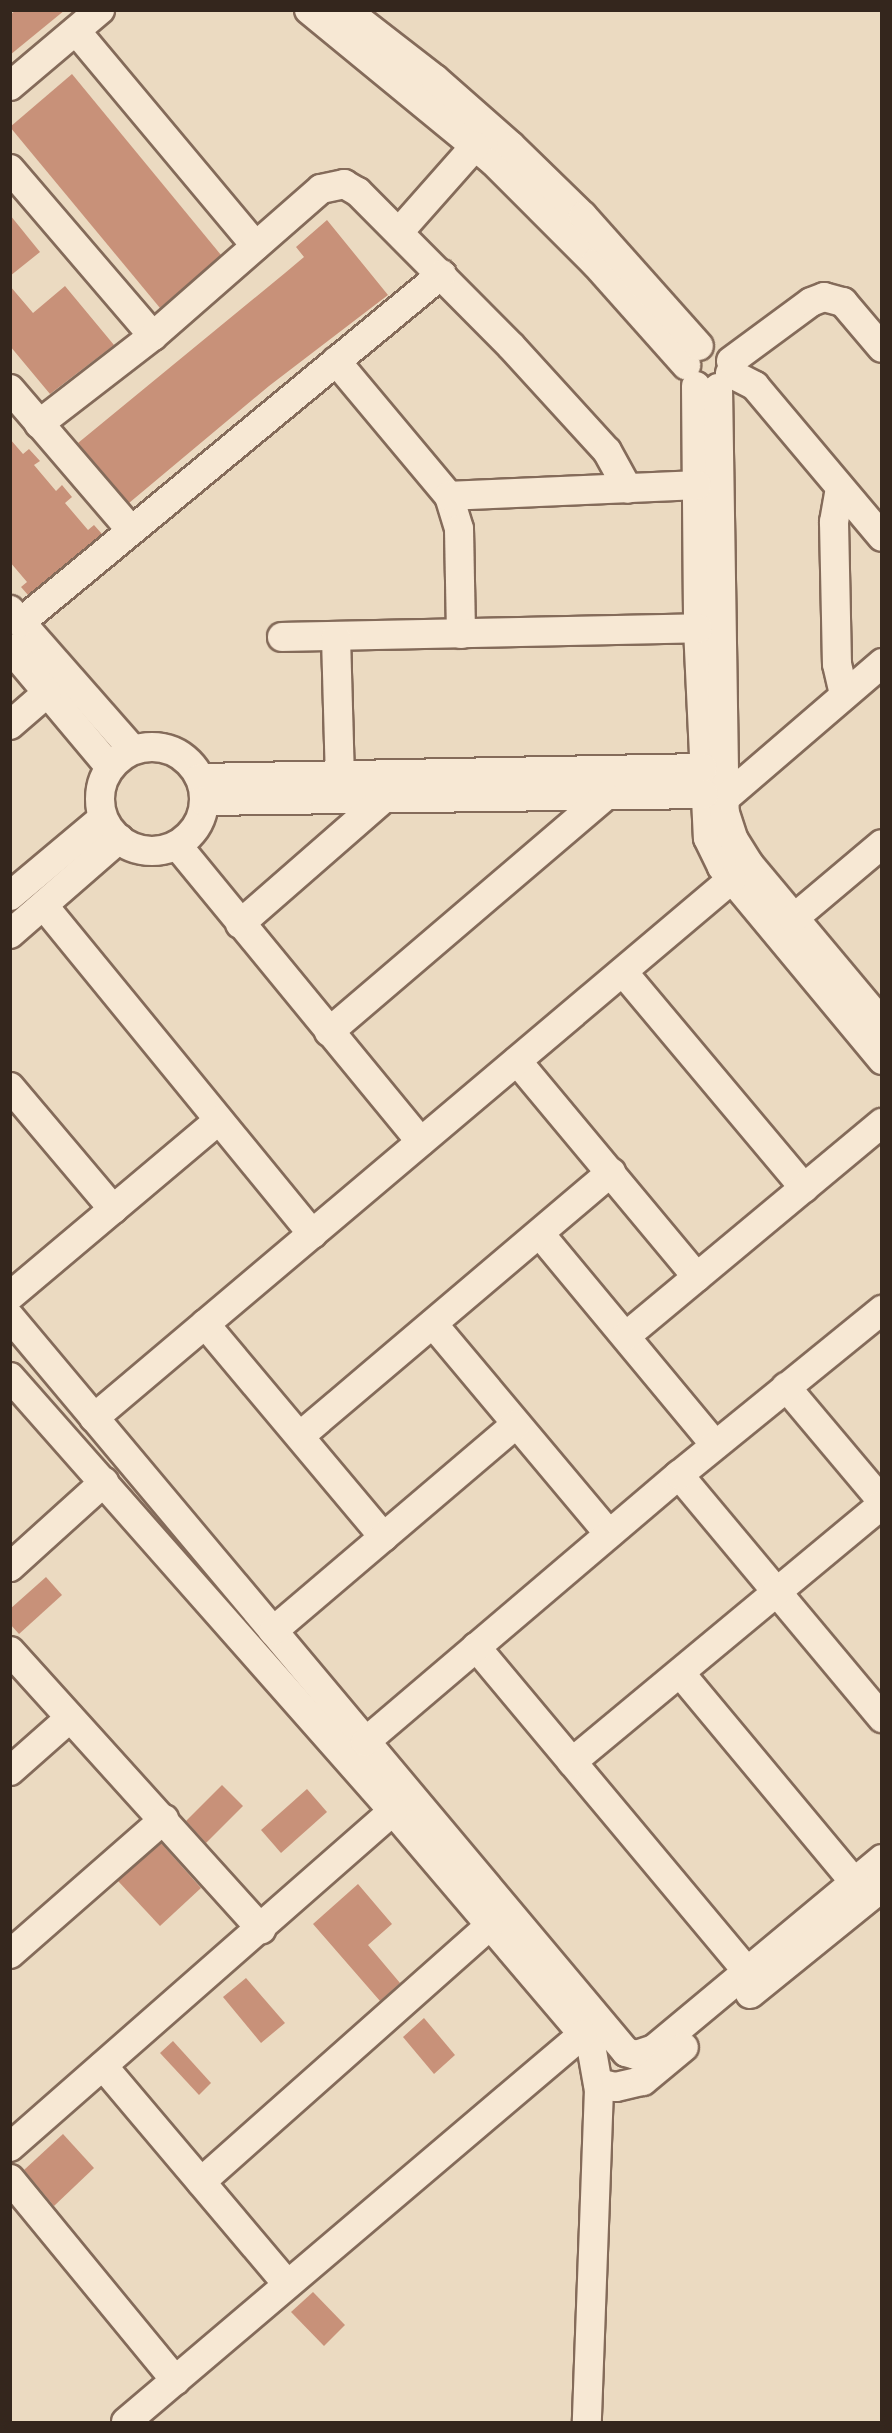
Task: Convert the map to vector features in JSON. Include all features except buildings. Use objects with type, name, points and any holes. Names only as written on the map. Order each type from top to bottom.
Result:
[{"type":"street","points":[[10,86],[100,10]]},
{"type":"street","points":[[309,10],[347,20],[435,79],[511,146],[627,282],[710,370],[755,386],[882,537]]},
{"type":"street","points":[[347,20],[475,146],[627,282]]},
{"type":"street","points":[[76,31],[256,246]]},
{"type":"street","points":[[399,232],[475,146]]},
{"type":"street","points":[[10,169],[153,336]]},
{"type":"street","points":[[39,424],[153,336],[321,189],[336,183],[352,187],[442,274],[593,435],[628,489]]},
{"type":"street","points":[[134,750],[16,616],[131,530],[442,274]]},
{"type":"street","points":[[882,348],[843,302],[824,297],[811,302],[710,370],[697,485],[698,628],[710,787],[741,853],[882,1023]]},
{"type":"street","points":[[336,361],[449,496],[459,529],[461,634]]},
{"type":"street","points":[[710,370],[725,683],[710,787],[708,838],[732,879],[882,1060]]},
{"type":"street","points":[[10,389],[131,530]]},
{"type":"street","points":[[449,496],[697,485]]},
{"type":"street","points":[[840,488],[834,522],[837,664],[844,695]]},
{"type":"street","points":[[282,637],[698,628]]},
{"type":"street","points":[[336,637],[340,778]]},
{"type":"street","points":[[10,648],[110,767]]},
{"type":"street","points":[[202,790],[381,801],[605,796],[710,787],[844,695],[882,663]]},
{"type":"street","points":[[10,725],[47,693]]},
{"type":"street","points":[[156,747],[178,753],[202,790],[193,831],[177,844],[141,850],[111,829],[101,786],[110,767],[134,750],[156,747]]},
{"type":"street","points":[[202,790],[340,778],[710,787]]},
{"type":"street","points":[[329,1032],[605,796]]},
{"type":"street","points":[[240,924],[381,801]]},
{"type":"street","points":[[10,896],[111,829]]},
{"type":"street","points":[[10,934],[44,906],[111,829]]},
{"type":"street","points":[[177,844],[240,924],[421,1142]]},
{"type":"street","points":[[793,918],[882,844]]},
{"type":"street","points":[[94,1418],[732,879]]},
{"type":"street","points":[[44,906],[312,1234]]},
{"type":"street","points":[[623,972],[804,1188]]},
{"type":"street","points":[[517,1060],[697,1277]]},
{"type":"street","points":[[10,1087],[113,1209]]},
{"type":"street","points":[[10,1296],[219,1120]]},
{"type":"street","points":[[626,1336],[882,1123]]},
{"type":"street","points":[[300,1436],[611,1172]]},
{"type":"street","points":[[540,1234],[715,1445]]},
{"type":"street","points":[[365,1742],[678,1475],[882,1310]]},
{"type":"street","points":[[10,1317],[626,2052],[636,2055],[654,2049],[882,1859]]},
{"type":"street","points":[[205,1324],[384,1537]]},
{"type":"street","points":[[434,1324],[609,1534]]},
{"type":"street","points":[[10,1377],[393,1811],[583,2034],[598,2083],[587,2422]]},
{"type":"street","points":[[572,1762],[681,1674],[882,1503],[786,1387]]},
{"type":"street","points":[[273,1631],[516,1424]]},
{"type":"street","points":[[678,1475],[882,1718]]},
{"type":"street","points":[[10,1567],[104,1482]]},
{"type":"street","points":[[476,1647],[747,1971]]},
{"type":"street","points":[[10,1651],[261,1929]]},
{"type":"street","points":[[681,1674],[854,1882]]},
{"type":"street","points":[[10,1771],[70,1718]]},
{"type":"street","points":[[10,2147],[393,1811]]},
{"type":"street","points":[[10,1953],[164,1819]]},
{"type":"street","points":[[598,2083],[616,2086],[643,2081],[882,1887]]},
{"type":"street","points":[[201,2182],[489,1926]]},
{"type":"street","points":[[126,2422],[583,2034]]},
{"type":"street","points":[[103,2066],[288,2284]]},
{"type":"street","points":[[10,2179],[176,2381]]}]
